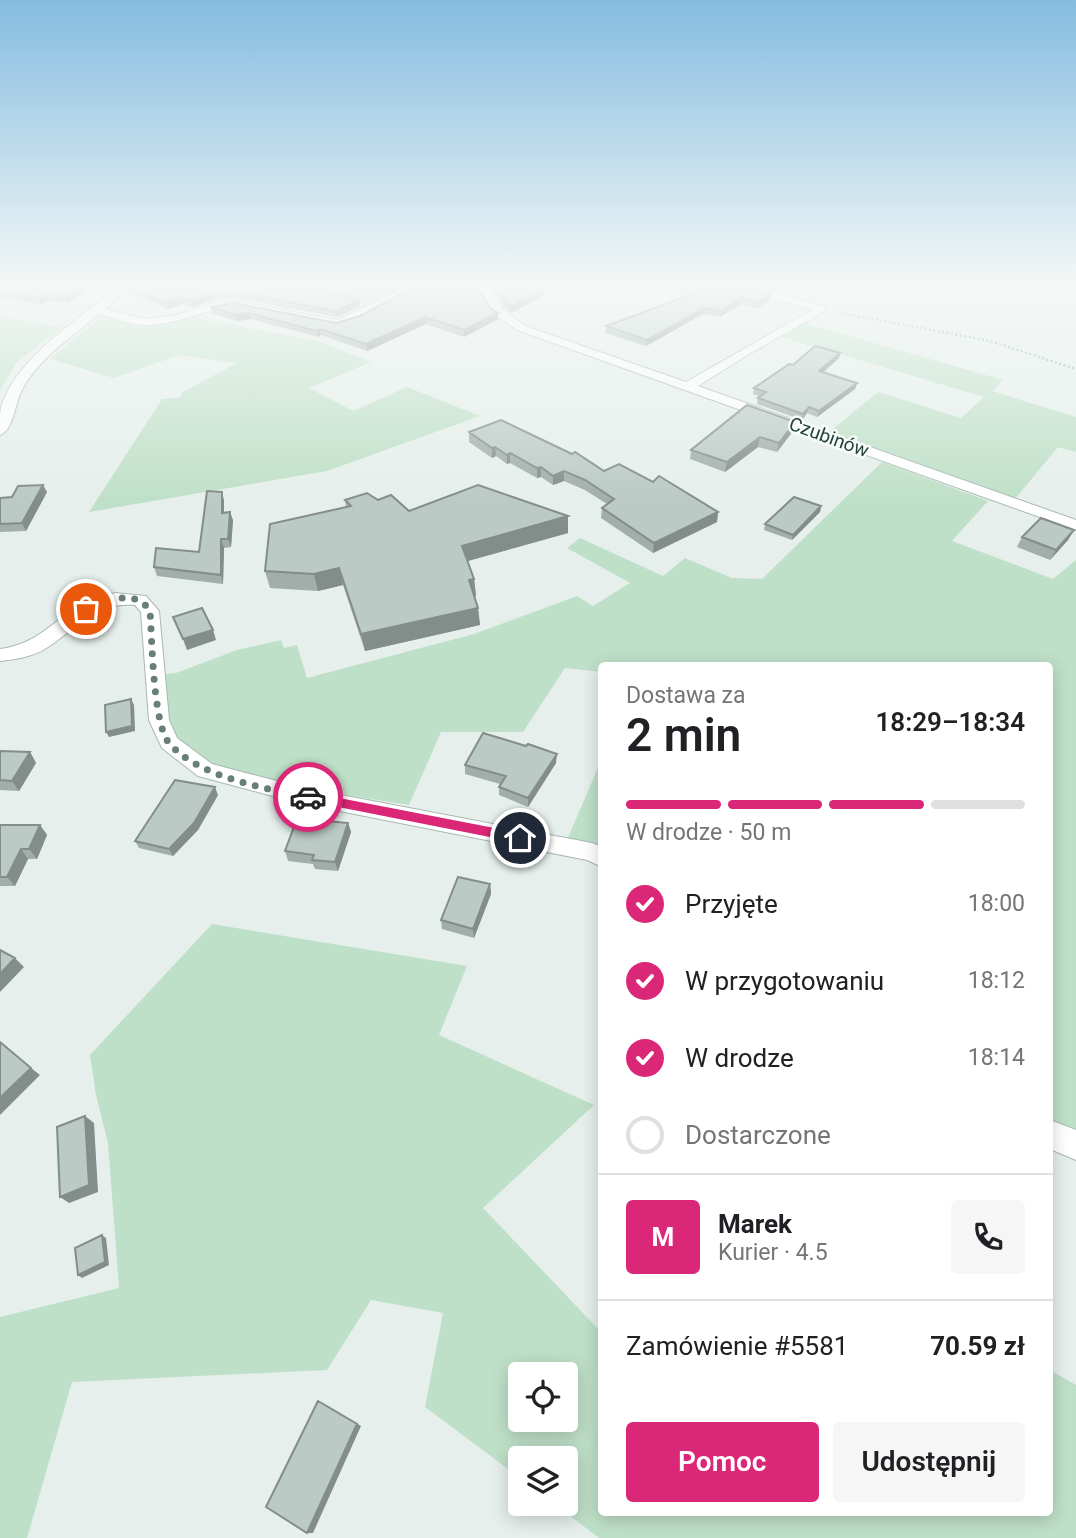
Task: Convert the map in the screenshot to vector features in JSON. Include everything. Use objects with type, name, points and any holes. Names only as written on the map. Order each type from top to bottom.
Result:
[{"type":"street","points":[[0,431],[15,391],[41,357]]},
{"type":"street","name":"Czubinów","points":[[602,357],[1076,525]]},
{"type":"street","points":[[688,387],[736,357]]},
{"type":"street","points":[[0,655],[23,652],[40,644],[86,609],[115,598],[139,600],[150,611],[159,720],[169,743],[205,769],[240,781],[299,795],[592,852],[598,856]]},
{"type":"street","points":[[1053,1135],[1076,1145]]},
{"type":"path","points":[[1038,357],[1076,369]]},
{"type":"green space","points":[[0,357],[24,357],[17,362],[0,390]]},
{"type":"green space","points":[[53,357],[174,357],[114,378],[50,359]]},
{"type":"green space","points":[[192,357],[358,357],[371,362],[309,388],[353,411],[407,387],[480,416],[327,471],[89,512],[162,399],[180,398],[183,392],[237,363]]},
{"type":"green space","points":[[849,357],[922,357],[1003,380],[992,391],[1076,417],[1076,452],[1058,447],[1015,499],[828,433],[878,392],[961,418],[984,397]]},
{"type":"green space","points":[[882,462],[988,501],[952,541],[1053,579],[1076,560],[1076,1137],[1053,1125],[1053,662],[598,662],[598,672],[565,668],[523,732],[441,732],[409,805],[326,792],[226,769],[201,759],[186,749],[171,723],[165,674],[176,673],[237,650],[281,640],[284,648],[297,645],[307,678],[474,634],[577,596],[593,606],[630,583],[567,548],[580,538],[663,576],[685,558],[732,578],[762,579]]},
{"type":"green space","points":[[598,767],[598,849],[567,840]]},
{"type":"green space","points":[[212,924],[467,966],[439,1035],[594,1105],[483,1208],[598,1329],[598,1516],[1053,1516],[1053,1372],[1076,1385],[1076,1538],[599,1538],[570,1516],[578,1516],[578,1446],[508,1446],[508,1469],[425,1407],[443,1313],[371,1300],[327,1370],[72,1382],[27,1538],[0,1538],[0,1317],[119,1288],[108,1143],[96,1095],[90,1055]]},
{"type":"building","points":[[803,357],[836,357],[819,371],[857,383],[819,411],[809,407],[803,414],[758,398],[766,392],[754,388],[789,364],[793,365]]},
{"type":"building","points":[[747,405],[795,422],[779,443],[760,437],[727,462],[691,450]]},
{"type":"building","points":[[501,420],[572,454],[575,452],[604,471],[619,464],[653,482],[659,476],[718,512],[654,543],[602,508],[614,499],[585,480],[564,471],[553,476],[541,467],[537,468],[510,453],[507,455],[495,447],[492,448],[469,432]]},
{"type":"building","points":[[43,485],[22,523],[0,524],[0,498],[12,497],[18,486]]},
{"type":"building","points":[[478,485],[568,516],[462,546],[474,579],[469,580],[478,608],[361,634],[339,568],[314,574],[265,571],[270,524],[351,506],[345,500],[367,493],[378,500],[391,495],[409,511]]},
{"type":"building","points":[[207,491],[222,492],[222,513],[230,512],[228,539],[221,539],[221,575],[154,567],[156,548],[199,552]]},
{"type":"building","points":[[794,497],[821,506],[793,535],[765,524]]},
{"type":"building","points":[[1041,518],[1074,530],[1056,550],[1022,537]]},
{"type":"building","points":[[202,608],[213,630],[183,639],[173,617]]},
{"type":"building","points":[[131,699],[132,726],[106,732],[105,705]]},
{"type":"building","points":[[483,733],[557,754],[528,798],[499,787],[506,776],[465,765]]},
{"type":"building","points":[[0,751],[30,752],[12,781],[0,780]]},
{"type":"building","points":[[175,780],[215,787],[194,823],[169,849],[135,841]]},
{"type":"building","points":[[307,819],[348,823],[335,862],[312,860],[314,855],[285,851],[295,824],[305,825]]},
{"type":"building","points":[[0,825],[40,825],[29,849],[21,849],[7,877],[0,877]]},
{"type":"building","points":[[458,877],[490,884],[473,929],[441,920]]},
{"type":"building","points":[[0,950],[15,958],[0,974]]},
{"type":"building","points":[[0,1042],[31,1068],[0,1098]]},
{"type":"building","points":[[85,1116],[89,1185],[60,1197],[57,1127]]},
{"type":"building","points":[[102,1235],[105,1262],[78,1275],[75,1248]]},
{"type":"building","points":[[318,1401],[357,1424],[307,1533],[266,1507]]},
{"type":"way so far","points":[[86,609],[115,598],[128,598],[139,600],[150,611],[159,720],[169,743],[205,769],[240,781],[308,797]]},
{"type":"route","points":[[308,797],[520,838]]}]
